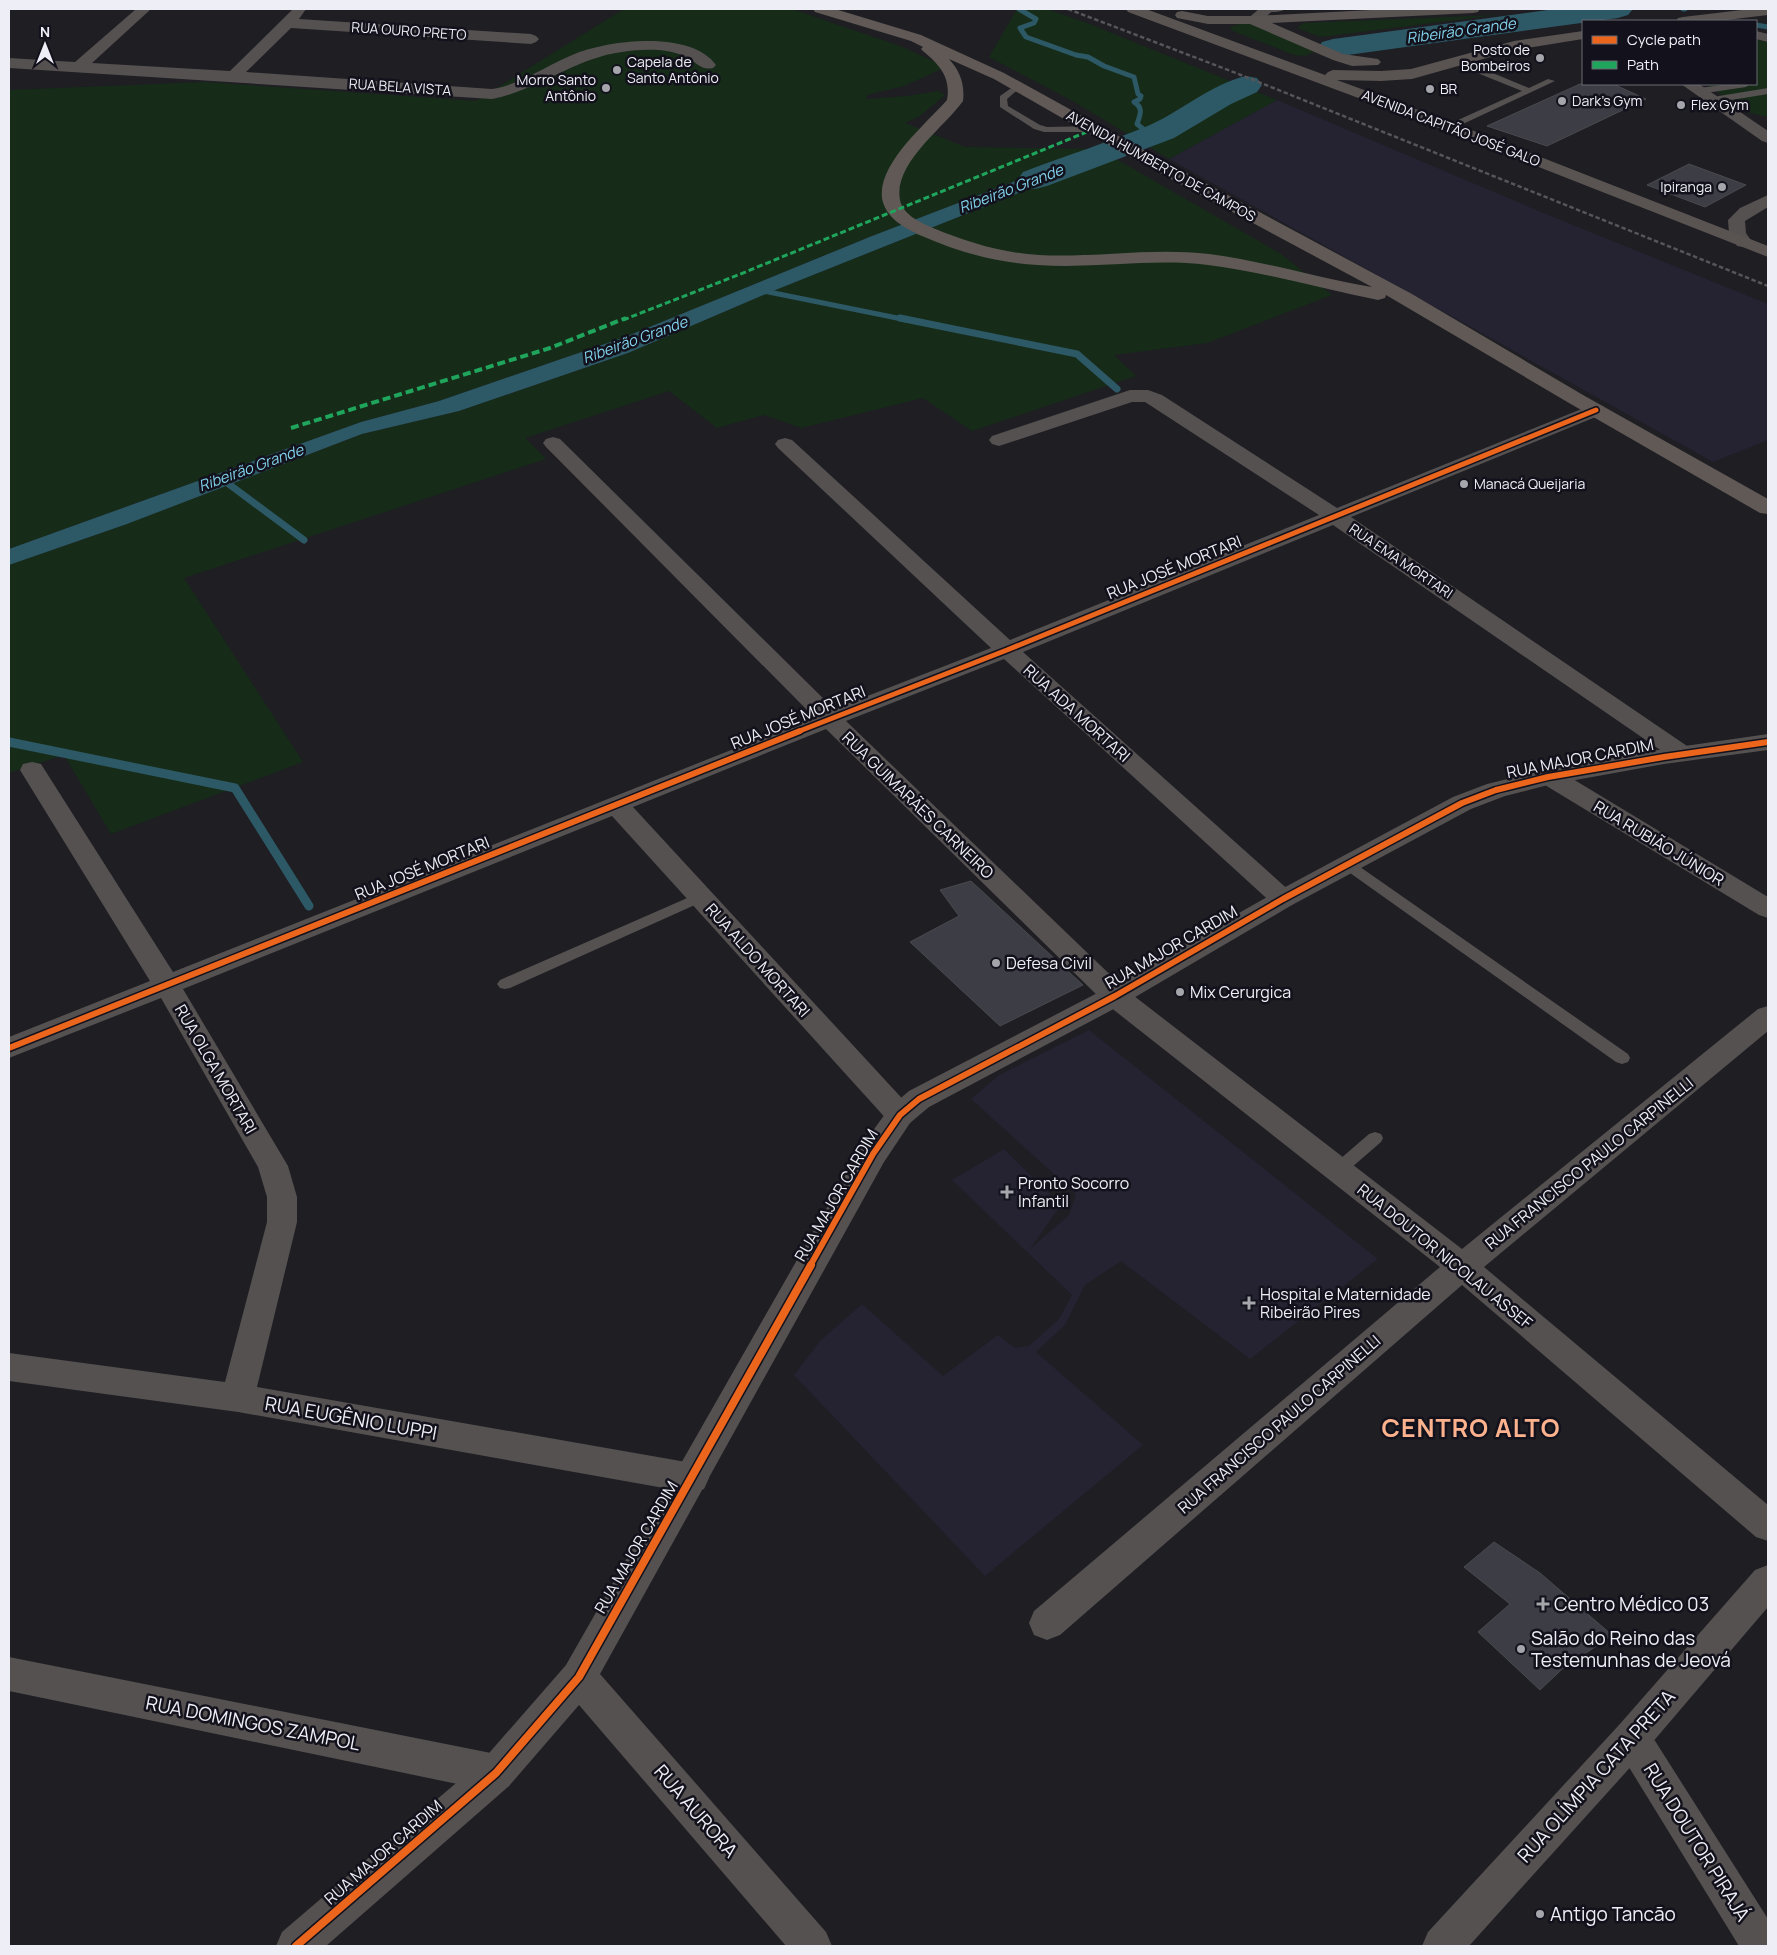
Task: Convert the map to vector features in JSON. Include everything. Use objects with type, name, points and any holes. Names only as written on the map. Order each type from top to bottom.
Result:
[{"type":"highway","name":"AVENIDA HUMBERTO DE CAMPOS","points":[[820,9],[916,38],[999,76],[1136,153],[1405,298],[1596,410],[1764,501]]},
{"type":"highway","name":"AVENIDA HUMBERTO DE CAMPOS","points":[[916,38],[942,58],[955,77],[958,91],[955,101],[896,170],[890,188],[896,213],[912,225],[972,248],[1038,260],[1142,256],[1185,257],[1243,264],[1360,291],[1405,298]]},
{"type":"highway","points":[[958,91],[980,87],[1015,86]]},
{"type":"main road","name":"AVENIDA CAPITÃO JOSÉ GALO","points":[[1133,9],[1450,127],[1768,252]]},
{"type":"main road","points":[[1162,9],[1193,18],[1235,21],[1253,20],[1273,15],[1473,9]]},
{"type":"main road","points":[[1698,20],[1727,18],[1768,11]]},
{"type":"main road","points":[[1273,15],[1338,57],[1352,61],[1389,62],[1435,58],[1582,35]]},
{"type":"main road","points":[[1215,39],[1221,29],[1235,21]]},
{"type":"main road","points":[[1304,72],[1348,76],[1412,74],[1514,46]]},
{"type":"street","points":[[79,68],[144,9]]},
{"type":"street","points":[[234,76],[301,9]]},
{"type":"street","points":[[1253,20],[1273,15]]},
{"type":"street","name":"RUA OURO PRETO","points":[[288,23],[531,39]]},
{"type":"street","name":"RUA BELA VISTA","points":[[9,64],[234,76],[492,94],[517,88],[583,56],[612,49],[641,47],[676,49],[691,54],[708,65]]},
{"type":"street","points":[[1694,87],[1767,135]]},
{"type":"street","points":[[1743,242],[1734,229],[1734,223],[1739,217],[1768,200]]},
{"type":"street","name":"RUA EMA MORTARI","points":[[999,440],[1130,396],[1155,398],[1335,516],[1681,753]]},
{"type":"street","name":"RUA JOSÉ MORTARI","points":[[9,1048],[830,719],[1008,650],[1596,410]]},
{"type":"street","name":"RUA GUIMARÃES CARNEIRO","points":[[553,443],[830,719],[1115,996]]},
{"type":"street","name":"RUA ADA MORTARI","points":[[785,444],[1008,650],[1283,899]]},
{"type":"street","name":"RUA MAJOR CARDIM","points":[[296,1946],[496,1773],[579,1677],[873,1154],[900,1115],[919,1099],[1115,996],[1283,899],[1482,794],[1549,776],[1681,753],[1768,742]]},
{"type":"street","name":"RUA OLGA MORTARI","points":[[32,770],[167,984],[273,1166],[282,1197],[282,1222],[238,1398]]},
{"type":"street","name":"RUA RUBIÃO JÚNIOR","points":[[1549,776],[1768,909]]},
{"type":"street","name":"RUA ALDO MORTARI","points":[[616,805],[900,1115]]},
{"type":"street","name":"RUA DOUTOR NICOLAU ASSEF","points":[[1115,996],[1462,1267],[1768,1526]]},
{"type":"street","name":"RUA FRANCISCO PAULO CARPINELLI","points":[[1047,1623],[1462,1267],[1768,1016]]},
{"type":"street","name":"RUA EUGÊNIO LUPPI","points":[[9,1367],[238,1398],[692,1478]]},
{"type":"street","name":"RUA OLÍMPIA CATA PRETA","points":[[1442,1946],[1632,1738],[1768,1582]]},
{"type":"street","name":"RUA DOMINGOS ZAMPOL","points":[[9,1674],[496,1773]]},
{"type":"street","name":"RUA AURORA","points":[[579,1677],[812,1946]]},
{"type":"street","name":"RUA DOUTOR PIRAJÁ","points":[[1632,1738],[1762,1946]]},
{"type":"lane","points":[[1458,62],[1528,91]]},
{"type":"lane","points":[[1450,127],[1551,81]]},
{"type":"lane","points":[[1694,87],[1729,85]]},
{"type":"lane","points":[[1015,86],[1003,98],[1004,107],[1037,127],[1063,131],[1094,130]]},
{"type":"lane","points":[[1713,100],[1768,90]]},
{"type":"lane","points":[[1348,865],[1622,1058]]},
{"type":"lane","points":[[505,984],[701,897]]},
{"type":"lane","points":[[1338,1170],[1375,1138]]},
{"type":"shaded area","points":[[1277,100],[1546,214],[1768,304],[1768,440],[1713,462],[1169,159]]},
{"type":"shaded area","name":"Hospital e Maternidade Ribeirão Pires","points":[[1089,1030],[1378,1259],[1250,1359],[1121,1261],[1085,1285],[1065,1325],[1036,1352],[1143,1445],[985,1576],[794,1375],[821,1340],[862,1304],[943,1376],[998,1335],[1015,1348],[1029,1346],[1059,1319],[1072,1295],[952,1180],[1004,1149],[1061,1205],[1030,1249],[1069,1215],[1076,1194],[971,1099],[999,1075]]},
{"type":"green space","points":[[624,9],[792,9],[900,46],[946,67],[904,86],[867,95],[866,99],[907,96],[938,91],[945,95],[920,116],[905,123],[965,147],[1099,149],[872,236],[625,337],[439,401],[361,422],[9,549],[9,90],[206,82],[476,101]]},
{"type":"green space","points":[[1017,9],[1047,9],[1087,23],[1277,100],[1169,159],[1071,100],[989,57]]},
{"type":"green space","points":[[1497,15],[1320,37],[1297,28],[1303,23]]},
{"type":"green space","points":[[1239,24],[1251,24],[1315,52],[1304,56],[1294,55],[1233,31],[1230,27]]},
{"type":"green space","points":[[1757,40],[1768,42],[1768,117],[1746,112],[1707,85],[1757,85]]},
{"type":"green space","points":[[1111,156],[1281,254],[1332,295],[1207,343],[1114,355],[1136,376],[972,431],[923,398],[801,428],[764,415],[717,428],[669,391],[525,438],[546,459],[184,578],[303,762],[111,834],[64,755],[9,773],[9,565],[127,524],[362,434],[459,411],[628,353],[773,291]]},
{"type":"water","points":[[1099,149],[1111,156],[773,291],[628,353],[459,411],[362,434],[127,524],[9,565],[9,549],[361,422],[439,401],[625,337],[872,236]]},
{"type":"building","points":[[1580,84],[1615,85],[1646,99],[1547,146],[1487,126]]},
{"type":"building","name":"Ipiranga","points":[[1689,164],[1746,185],[1705,207],[1647,185]]},
{"type":"building","name":"Defesa Civil","points":[[971,881],[1083,985],[1000,1026],[910,942],[959,916],[940,890]]},
{"type":"building","name":"Centro Médico 03","points":[[1494,1542],[1540,1573],[1612,1635],[1579,1658],[1576,1656],[1540,1690],[1478,1632],[1510,1604],[1464,1567]]},
{"type":"waterway","points":[[1019,9],[1036,19],[1034,23],[1020,28],[1026,37],[1076,55],[1088,57],[1104,66],[1134,77],[1138,94],[1141,96],[1140,99],[1134,102],[1140,109],[1137,124],[1147,132],[1145,137]]},
{"type":"waterway","name":"Ribeirão Grande","points":[[1333,48],[1618,9]]},
{"type":"waterway","name":"Ribeirão Grande","points":[[1757,25],[1768,27]]},
{"type":"waterway","name":"Ribeirão Grande","points":[[1035,179],[1163,131],[1220,97],[1246,85]]},
{"type":"waterway","points":[[759,290],[907,320]]},
{"type":"waterway","points":[[900,318],[1077,354],[1117,389]]},
{"type":"waterway","points":[[222,479],[304,540]]},
{"type":"waterway","points":[[9,742],[235,788],[309,906]]},
{"type":"railway","points":[[1068,9],[1236,73],[1768,286]]},
{"type":"marked path","points":[[291,428],[550,348],[738,275],[1094,129]]},
{"type":"cycle path","points":[[9,1048],[1007,650],[1596,410]]},
{"type":"cycle path","points":[[296,1946],[496,1773],[579,1677],[873,1154],[900,1115],[919,1099],[1115,996],[1283,899],[1462,803],[1496,790],[1548,777],[1664,757],[1768,742]]},
{"type":"place","name":"Posto de Bombeiros","points":[[1540,58]]},
{"type":"place","name":"Capela de Santo Antônio","points":[[617,70]]},
{"type":"place","name":"Morro Santo Antônio","points":[[606,88]]},
{"type":"place","name":"BR","points":[[1430,89]]},
{"type":"place","name":"Dark’s Gym","points":[[1562,101]]},
{"type":"place","name":"Flex Gym","points":[[1681,105]]},
{"type":"place","name":"Ipiranga","points":[[1722,187]]},
{"type":"place","name":"Manacá Queijaria","points":[[1464,484]]},
{"type":"place","name":"Defesa Civil","points":[[996,963]]},
{"type":"place","name":"Mix Cerurgica","points":[[1180,992]]},
{"type":"place","name":"Pronto Socorro Infantil","points":[[1007,1192]]},
{"type":"place","name":"Hospital e Maternidade Ribeirão Pires","points":[[1249,1303]]},
{"type":"place","name":"Centro Médico 03","points":[[1543,1604]]},
{"type":"place","name":"Salão do Reino das Testemunhas de Jeová","points":[[1521,1649]]},
{"type":"place","name":"Antigo Tancão","points":[[1540,1914]]},
{"type":"district","name":"CENTRO ALTO","points":[[1471,1428]]}]
